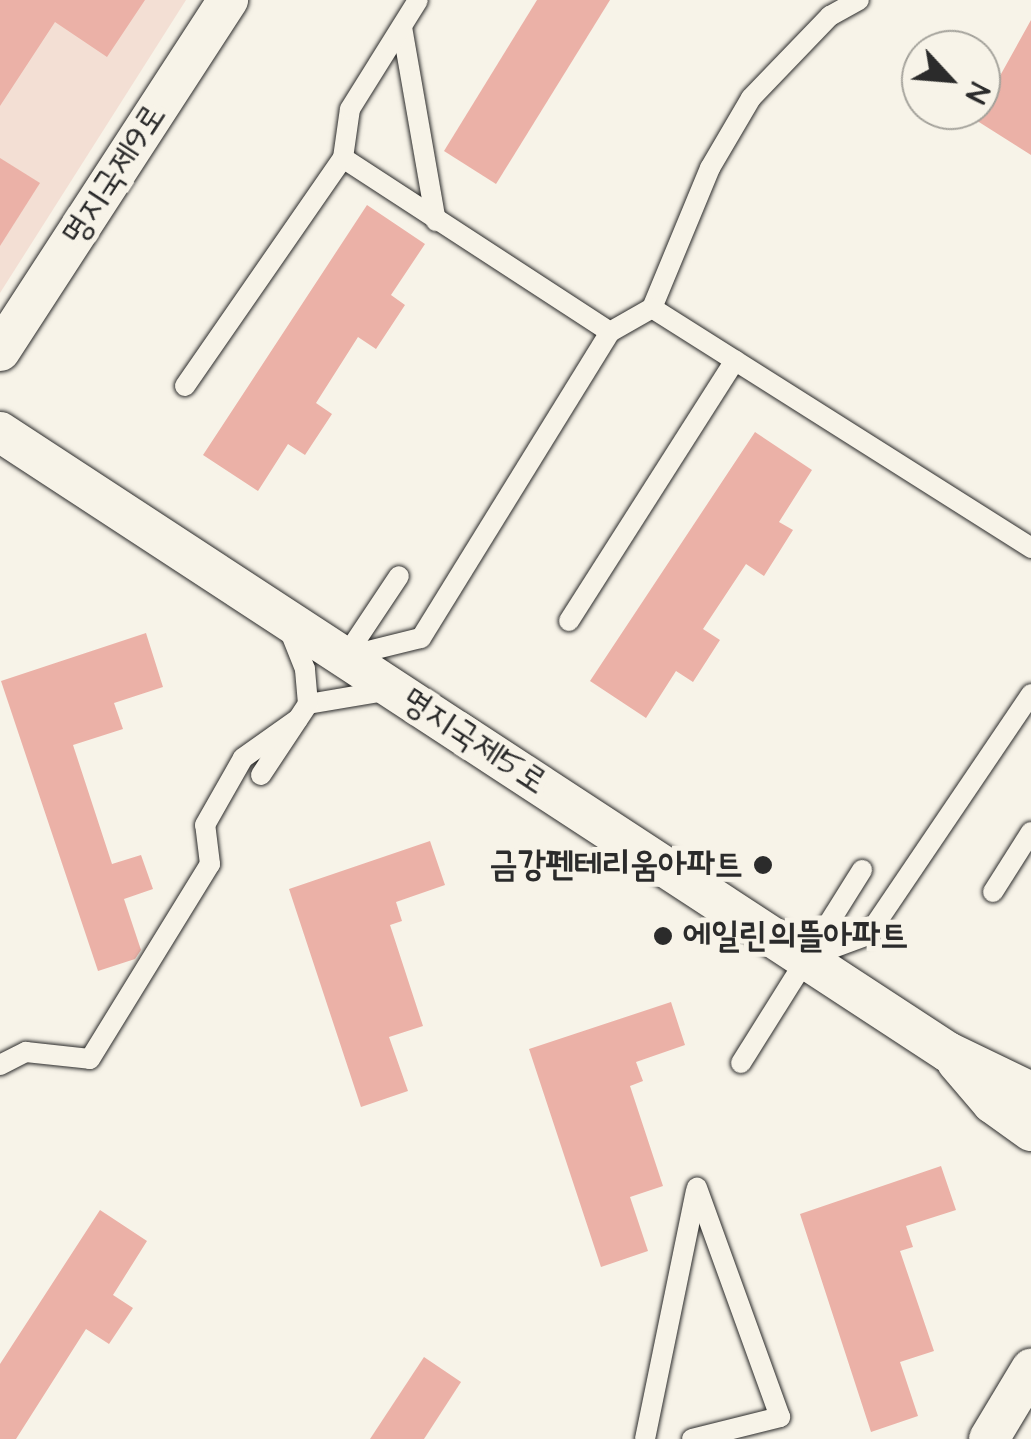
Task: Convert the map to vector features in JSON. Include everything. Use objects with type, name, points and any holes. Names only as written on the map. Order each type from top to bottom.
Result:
[{"type":"street","name":"명지국제9로","points":[[0,351],[228,0]]},
{"type":"street","name":"명지국제5로","points":[[0,432],[948,1052]]},
{"type":"street","points":[[948,1052],[1031,1092]]},
{"type":"street","points":[[948,1052],[992,1103],[1031,1131]]},
{"type":"street","points":[[990,1439],[1031,1370]]},
{"type":"lane","points":[[185,386],[343,158],[350,108],[418,0]]},
{"type":"lane","points":[[345,657],[421,638],[610,332],[652,308],[710,168],[751,98],[830,16],[859,0]]},
{"type":"lane","points":[[402,27],[436,221]]},
{"type":"lane","points":[[343,158],[610,332]]},
{"type":"lane","points":[[652,308],[1031,548]]},
{"type":"lane","points":[[568,621],[735,360]]},
{"type":"lane","points":[[345,657],[398,576]]},
{"type":"lane","points":[[261,775],[303,712],[306,669],[285,617]]},
{"type":"lane","points":[[0,1064],[26,1052],[90,1059],[210,864],[205,825],[243,758],[303,712],[361,691],[398,692]]},
{"type":"lane","points":[[806,958],[868,935],[1031,694]]},
{"type":"lane","points":[[993,892],[1031,832]]},
{"type":"lane","points":[[741,1063],[862,870]]},
{"type":"lane","points":[[645,1439],[697,1188],[780,1418],[692,1439]]},
{"type":"shaded area","points":[[0,0],[186,0],[0,293]]},
{"type":"building","points":[[0,0],[145,0],[107,57],[55,22],[0,106]]},
{"type":"building","points":[[537,0],[610,0],[496,184],[444,151]]},
{"type":"building","points":[[1031,20],[1031,155],[992,130],[1001,130],[1001,74]]},
{"type":"building","points":[[0,158],[40,183],[0,246]]},
{"type":"building","points":[[367,205],[425,244],[391,295],[405,305],[376,349],[358,337],[316,403],[332,414],[305,455],[288,444],[258,491],[203,455]]},
{"type":"building","points":[[755,432],[812,470],[779,522],[793,530],[764,576],[746,564],[703,629],[720,640],[693,682],[676,671],[646,718],[590,681]]},
{"type":"building","points":[[146,633],[163,687],[114,703],[123,729],[73,745],[112,864],[141,855],[153,889],[124,899],[141,950],[135,959],[98,971],[1,681]]},
{"type":"building","points":[[430,841],[445,885],[396,902],[402,921],[390,925],[423,1026],[389,1037],[408,1091],[361,1107],[289,889]]},
{"type":"building","points":[[671,1002],[685,1045],[636,1062],[643,1081],[630,1086],[663,1186],[630,1197],[648,1251],[601,1267],[529,1049]]},
{"type":"building","points":[[941,1166],[956,1210],[906,1226],[913,1247],[900,1251],[934,1351],[900,1362],[918,1416],[871,1432],[800,1214]]},
{"type":"building","points":[[100,1210],[147,1241],[113,1295],[133,1308],[109,1344],[86,1329],[16,1439],[0,1439],[0,1364]]},
{"type":"building","points":[[424,1357],[461,1382],[424,1439],[370,1439]]},
{"type":"place","name":"금강펜테리움아파트","points":[[763,865]]},
{"type":"place","name":"에일린의뜰아파트","points":[[663,936]]}]
